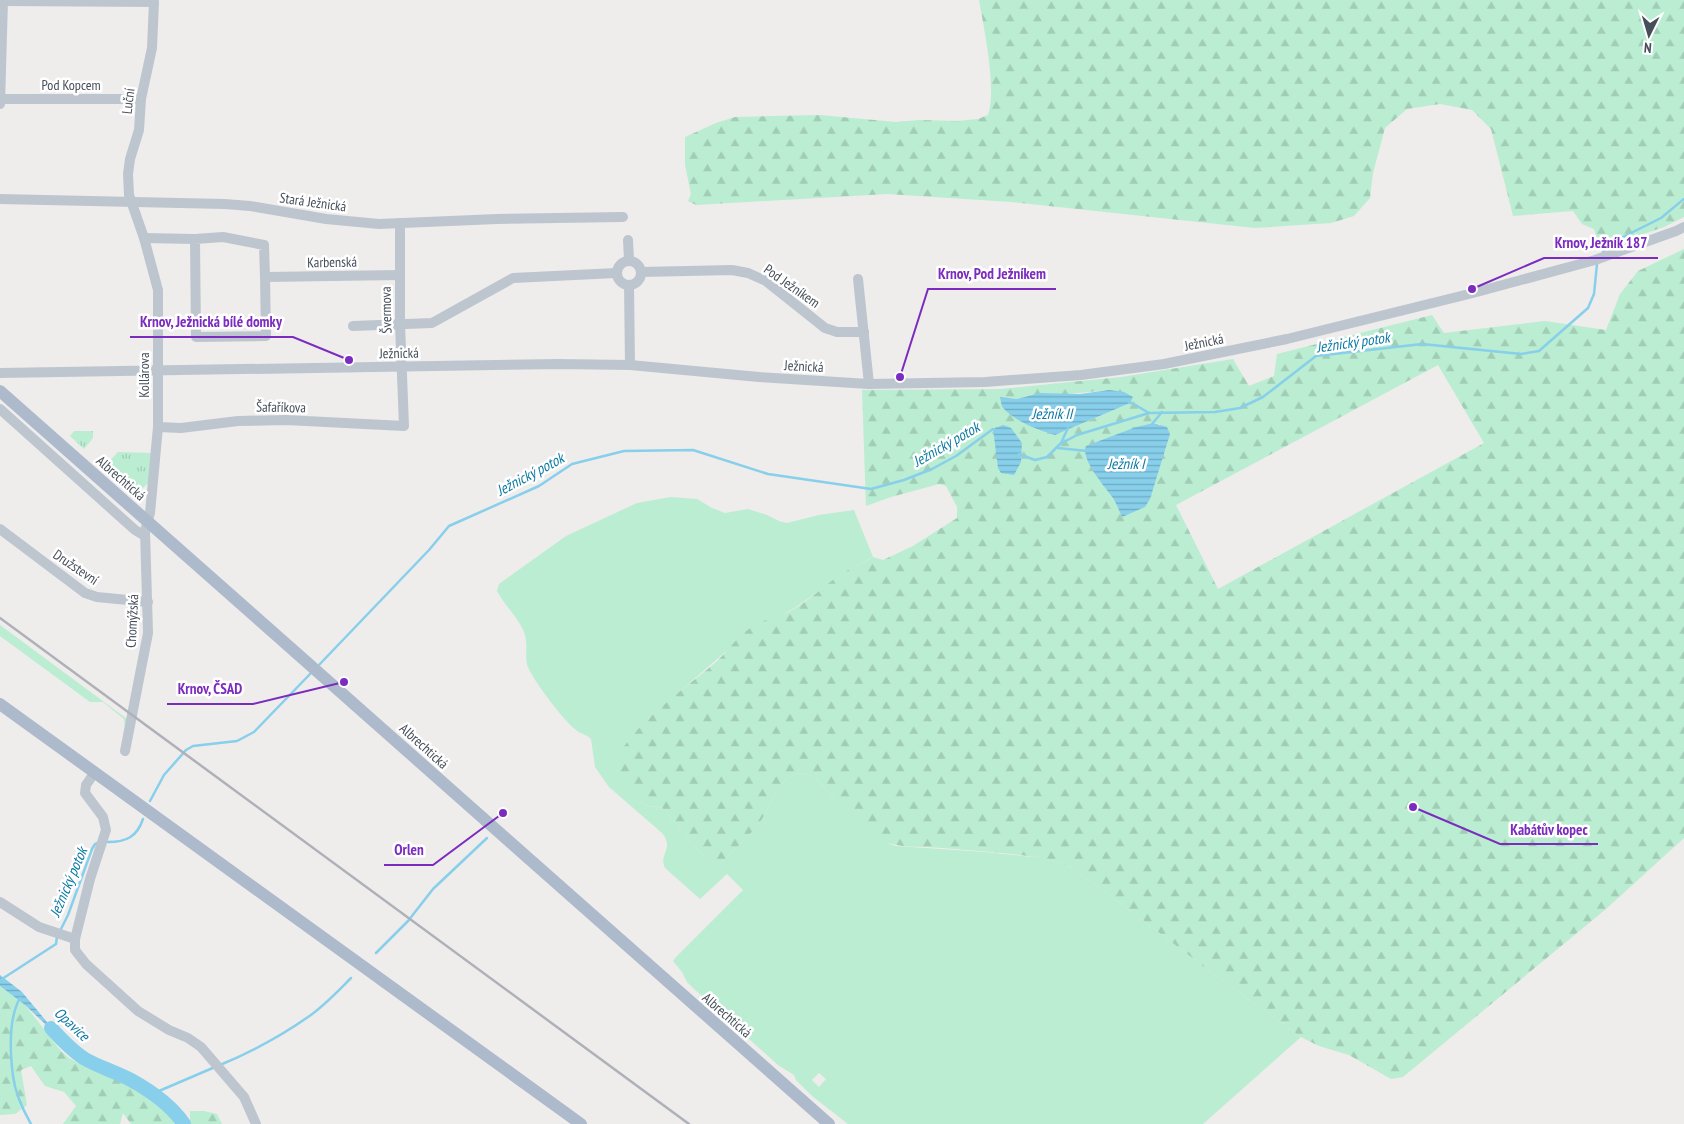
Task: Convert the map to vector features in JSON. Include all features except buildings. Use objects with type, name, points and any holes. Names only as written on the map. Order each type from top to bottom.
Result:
[{"type":"main road","name":"Albrechtická","points":[[0,391],[829,1124]]},
{"type":"main road","points":[[0,704],[580,1124]]},
{"type":"street","name":"Luční","points":[[2,0],[154,2],[152,48],[141,99],[139,130],[128,169],[128,190],[132,202]]},
{"type":"street","points":[[0,104],[2,0]]},
{"type":"street","name":"Pod Kopcem","points":[[0,99],[141,99]]},
{"type":"street","name":"Stará Ježnická","points":[[0,199],[240,205],[326,219],[379,224],[623,217]]},
{"type":"street","name":"Kollárova","points":[[132,202],[158,290],[158,428],[150,513],[147,521]]},
{"type":"street","name":"Švermova","points":[[400,223],[400,324],[404,426]]},
{"type":"street","name":"Ježnická","points":[[0,373],[558,364],[630,365],[759,377],[869,384],[995,381],[1081,375],[1164,364],[1287,339],[1473,294],[1595,260],[1684,227]]},
{"type":"street","points":[[144,238],[195,239],[222,236],[264,244],[266,336],[196,337],[195,239]]},
{"type":"street","points":[[628,240],[629,260]]},
{"type":"street","points":[[629,260],[639,266],[641,272],[640,278],[635,283],[629,285],[622,284],[616,273],[618,266],[629,260]]},
{"type":"street","name":"Pod Ježníkem","points":[[641,272],[732,270],[748,273],[766,281],[825,328],[837,332],[864,332]]},
{"type":"street","points":[[353,326],[432,323],[512,278],[616,273]]},
{"type":"street","name":"Karbenská","points":[[265,277],[400,275]]},
{"type":"street","points":[[858,279],[869,384]]},
{"type":"street","points":[[629,285],[630,365]]},
{"type":"street","points":[[0,409],[135,530],[145,536]]},
{"type":"street","name":"Šafaříkova","points":[[158,428],[181,428],[238,421],[286,420],[404,426]]},
{"type":"street","name":"Chomýžská","points":[[125,751],[148,633],[145,536],[147,521]]},
{"type":"street","name":"Družstevní","points":[[0,529],[85,592],[98,597],[148,602]]},
{"type":"street","points":[[95,772],[86,785],[85,793],[103,816],[106,824],[106,834],[90,879],[75,939],[74,946],[77,954],[138,1011],[153,1021],[195,1042],[219,1066],[244,1098],[256,1124]]},
{"type":"street","points":[[0,902],[39,927],[75,939]]},
{"type":"green space","points":[[979,0],[1684,0],[1684,217],[1664,227],[1600,249],[1594,229],[1582,224],[1573,211],[1513,216],[1491,129],[1472,110],[1440,104],[1407,109],[1385,128],[1373,173],[1370,198],[1354,216],[1331,223],[1255,228],[1011,202],[887,194],[696,205],[688,201],[691,194],[685,165],[685,137],[735,117],[820,115],[896,122],[919,120],[957,121],[978,119],[988,115],[991,90],[990,75]]},
{"type":"green space","points":[[1684,249],[1684,838],[1606,909],[1403,1077],[1391,1079],[1349,1055],[1319,1046],[1301,1037],[1212,973],[1107,893],[1066,865],[1041,858],[1013,854],[909,846],[886,842],[869,834],[861,827],[816,778],[805,774],[795,774],[780,786],[755,828],[719,865],[715,866],[709,863],[663,809],[648,806],[639,801],[629,792],[617,776],[618,758],[640,727],[717,661],[745,632],[760,623],[794,609],[850,569],[873,557],[883,560],[913,546],[957,518],[957,507],[946,486],[939,484],[866,506],[862,390],[1000,389],[1121,377],[1233,359],[1249,386],[1274,376],[1277,354],[1432,315],[1444,333],[1545,321],[1606,330],[1620,294],[1638,271]],"holes":[[[1438,365],[1484,443],[1218,589],[1176,505]],[[1109,390],[1130,403],[1055,435],[1000,397],[1017,399]],[[1153,423],[1160,424],[1158,469],[1150,499],[1122,517],[1115,500],[1095,473],[1136,427]],[[1022,443],[1021,462],[1001,473]]]},
{"type":"green space","points":[[74,431],[93,431],[93,438],[84,449],[70,436]]},
{"type":"green space","points":[[118,452],[152,453],[150,482],[135,494],[104,467]]},
{"type":"green space","points":[[671,497],[697,499],[725,513],[748,509],[787,523],[819,515],[854,510],[873,557],[854,567],[793,609],[777,617],[731,647],[649,718],[633,735],[618,777],[631,793],[647,806],[663,809],[709,863],[719,865],[745,839],[760,822],[780,786],[787,779],[795,774],[805,774],[816,778],[861,827],[883,841],[896,846],[1042,858],[1066,865],[1107,893],[1212,973],[1301,1037],[1203,1124],[848,1124],[812,1096],[796,1080],[794,1075],[778,1065],[748,1038],[734,1022],[695,990],[687,982],[673,961],[743,890],[727,874],[700,899],[665,868],[663,859],[667,847],[666,839],[662,833],[609,787],[595,767],[591,739],[570,725],[536,681],[528,667],[524,632],[497,591],[499,584],[566,536],[637,503]],"holes":[[[819,1073],[826,1079],[819,1087],[812,1080]]]},
{"type":"green space","points":[[0,625],[127,719],[125,729],[124,719],[103,702],[90,702],[0,636]]},
{"type":"green space","points":[[0,986],[25,1005],[61,1051],[69,1058],[87,1068],[122,1082],[136,1081],[167,1100],[190,1122],[190,1111],[204,1111],[217,1114],[222,1124],[131,1124],[123,1113],[120,1124],[63,1124],[76,1106],[64,1092],[45,1086],[31,1066],[21,1070],[27,1105],[15,1114],[0,1115]]},
{"type":"water","name":"Ježník II","points":[[1109,390],[1124,392],[1133,397],[1130,403],[1055,435],[1021,422],[1009,414],[1003,408],[1000,397],[1017,399],[1040,393],[1080,394]]},
{"type":"water","name":"Ježník I","points":[[1153,423],[1167,427],[1170,434],[1150,499],[1145,507],[1122,517],[1113,498],[1090,465],[1085,452],[1086,446],[1136,427]]},
{"type":"water","points":[[1003,425],[1011,428],[1022,443],[1021,462],[1014,475],[1001,473],[998,468],[993,429]]},
{"type":"water","points":[[0,975],[22,992],[62,1040],[25,1005],[0,986]]},
{"type":"waterway","name":"Ježnický potok","points":[[1602,254],[1607,245],[1661,218],[1684,199]]},
{"type":"waterway","name":"Ježnický potok","points":[[1019,454],[1035,460],[1047,457],[1060,444],[1077,435],[1149,413],[1215,412],[1240,408],[1263,397],[1316,356],[1422,344],[1521,354],[1539,351],[1588,308],[1594,294],[1597,264]]},
{"type":"waterway","points":[[1129,403],[1149,413]]},
{"type":"waterway","points":[[1152,424],[1162,412]]},
{"type":"waterway","points":[[1061,443],[1068,428]]},
{"type":"waterway","name":"Ježnický potok","points":[[318,666],[429,550],[449,526],[539,486],[572,464],[624,451],[693,450],[768,474],[871,489],[904,480],[932,469],[956,456],[993,429],[995,430]]},
{"type":"waterway","points":[[1058,448],[1087,451]]},
{"type":"waterway","name":"Ježnický potok","points":[[150,801],[164,775],[186,750],[193,746],[237,741],[254,732],[312,672]]},
{"type":"waterway","name":"Ježnický potok","points":[[108,842],[120,841],[130,837],[138,830],[143,819]]},
{"type":"waterway","points":[[376,953],[408,921],[433,889],[487,838]]},
{"type":"waterway","name":"Ježnický potok","points":[[60,931],[68,915],[92,849],[99,842]]},
{"type":"waterway","name":"Ježnický potok","points":[[2,979],[56,944],[57,937]]},
{"type":"waterway","points":[[220,1065],[266,1043],[298,1024],[320,1008],[351,978]]},
{"type":"waterway","points":[[20,998],[13,1016],[12,1067],[17,1095],[31,1124]]},
{"type":"waterway","name":"Opavice","points":[[51,1028],[71,1049],[85,1059],[131,1080],[153,1094],[167,1105],[184,1124]]},
{"type":"waterway","points":[[152,1094],[215,1067]]},
{"type":"railway","points":[[0,618],[689,1124]]},
{"type":"place","name":"Krnov, Ježník 187","points":[[1472,289]]},
{"type":"place","name":"Krnov, Ježnická bílé domky","points":[[349,360]]},
{"type":"place","name":"Krnov, Pod Ježníkem","points":[[900,377]]},
{"type":"place","name":"Krnov, ČSAD","points":[[344,682]]},
{"type":"place","name":"Kabátův kopec","points":[[1413,807]]},
{"type":"place","name":"Orlen","points":[[503,813]]}]
